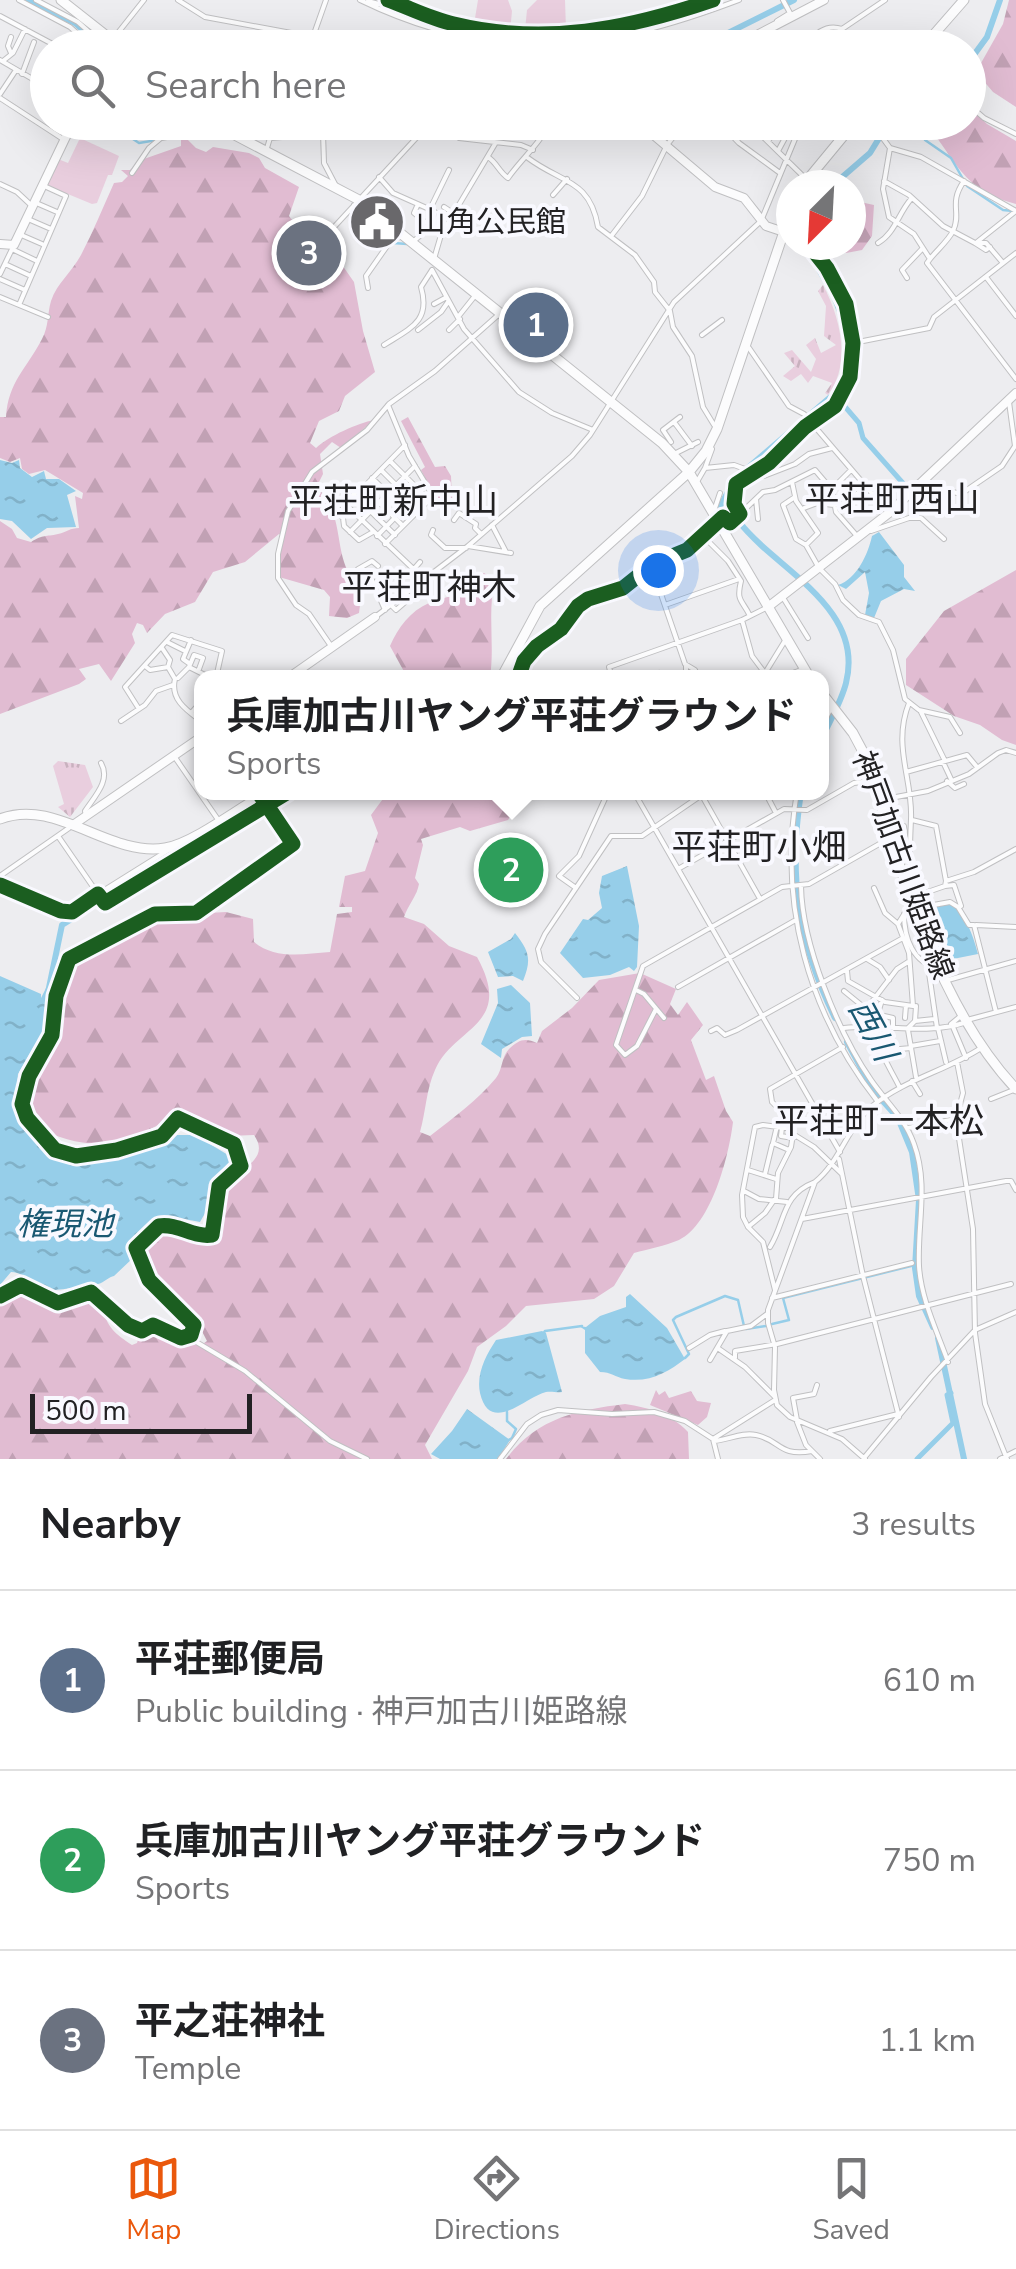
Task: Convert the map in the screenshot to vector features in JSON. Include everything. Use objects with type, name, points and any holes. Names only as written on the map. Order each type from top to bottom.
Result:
[{"type":"main road","points":[[61,0],[87,30]]},
{"type":"main road","points":[[939,30],[964,0]]},
{"type":"main road","points":[[254,140],[310,178],[336,186],[379,215],[434,264],[671,447],[725,519],[768,607],[805,670]]},
{"type":"main road","points":[[816,170],[841,140]]},
{"type":"main road","points":[[506,670],[540,606],[689,472],[713,440],[776,256]]},
{"type":"main road","name":"神戸加古川姫路線","points":[[829,703],[862,749],[892,837],[905,850],[933,967],[981,1048],[1016,1089]]},
{"type":"main road","points":[[0,818],[28,813],[137,847],[172,847],[256,800]]},
{"type":"street","points":[[19,0],[74,30]]},
{"type":"street","points":[[36,0],[87,30]]},
{"type":"street","points":[[44,8],[50,0]]},
{"type":"street","points":[[121,30],[144,0]]},
{"type":"street","points":[[178,0],[205,17],[275,30]]},
{"type":"street","points":[[315,30],[326,0]]},
{"type":"street","points":[[362,0],[397,9],[400,3]]},
{"type":"street","points":[[362,0],[442,30]]},
{"type":"street","points":[[646,30],[739,0]]},
{"type":"street","points":[[765,30],[790,13],[783,0]]},
{"type":"street","points":[[767,30],[824,0]]},
{"type":"street","points":[[820,30],[842,28],[885,0]]},
{"type":"street","points":[[0,16],[30,32]]},
{"type":"street","points":[[25,29],[11,53],[2,60],[30,78]]},
{"type":"street","points":[[11,38],[11,53]]},
{"type":"street","points":[[22,74],[30,53]]},
{"type":"street","points":[[16,70],[0,96],[30,116]]},
{"type":"street","points":[[986,119],[1016,134]]},
{"type":"street","points":[[25,290],[0,277],[65,140]]},
{"type":"street","points":[[132,173],[159,140]]},
{"type":"street","points":[[266,151],[269,140]]},
{"type":"street","points":[[323,140],[324,163],[336,186]]},
{"type":"street","points":[[335,226],[408,140]]},
{"type":"street","points":[[471,140],[522,145],[532,150]]},
{"type":"street","points":[[488,157],[508,178],[520,161],[528,158],[539,140]]},
{"type":"street","points":[[658,140],[715,187],[748,201],[762,221],[776,228]]},
{"type":"street","points":[[612,235],[642,196],[671,140]]},
{"type":"street","points":[[737,140],[776,172]]},
{"type":"street","points":[[778,151],[784,140]]},
{"type":"street","points":[[783,170],[794,140]]},
{"type":"street","points":[[886,140],[890,148],[884,206],[896,224],[914,234],[930,259]]},
{"type":"street","points":[[768,142],[796,170]]},
{"type":"street","points":[[384,345],[418,322],[426,298],[421,287],[434,264],[441,235],[495,144]]},
{"type":"street","points":[[890,148],[922,156],[1016,211],[976,242]]},
{"type":"street","points":[[528,158],[587,195],[598,227],[642,264],[693,358],[704,407],[718,429]]},
{"type":"street","points":[[430,209],[449,170]]},
{"type":"street","points":[[357,203],[371,225],[391,242],[409,240],[429,226],[435,212],[393,193],[380,177]]},
{"type":"street","points":[[553,194],[567,179]]},
{"type":"street","points":[[884,180],[953,230],[990,247],[1002,263]]},
{"type":"street","points":[[964,182],[954,198],[953,230],[927,263],[1016,379]]},
{"type":"street","points":[[0,184],[33,204],[58,213]]},
{"type":"street","points":[[42,185],[74,199]]},
{"type":"street","points":[[299,670],[442,567],[572,456],[593,430],[669,308],[762,221],[776,186]]},
{"type":"street","points":[[18,305],[66,196]]},
{"type":"street","points":[[878,244],[911,199]]},
{"type":"street","points":[[418,204],[414,213],[441,235]]},
{"type":"street","points":[[444,207],[453,213]]},
{"type":"street","points":[[371,225],[379,215]]},
{"type":"street","points":[[26,219],[51,230]]},
{"type":"street","points":[[19,234],[44,245]]},
{"type":"street","points":[[368,288],[366,276],[391,242]]},
{"type":"street","points":[[0,244],[38,260]]},
{"type":"street","points":[[907,278],[902,270],[922,249]]},
{"type":"street","points":[[854,342],[929,328],[934,316],[1016,253]]},
{"type":"street","points":[[5,264],[31,276]]},
{"type":"street","points":[[434,264],[447,300],[472,339],[519,392],[593,430]]},
{"type":"street","points":[[986,277],[1016,316]]},
{"type":"street","points":[[450,326],[476,293]]},
{"type":"street","points":[[0,298],[48,317]]},
{"type":"street","points":[[434,304],[447,300]]},
{"type":"street","points":[[418,330],[441,312],[447,300]]},
{"type":"street","points":[[332,647],[278,578],[278,554],[288,511],[312,472],[372,427],[388,405],[424,380],[501,313]]},
{"type":"street","points":[[702,335],[722,320]]},
{"type":"street","points":[[746,345],[789,406],[804,414],[889,513]]},
{"type":"street","points":[[609,670],[608,667],[742,620],[768,607],[889,513],[1012,397]]},
{"type":"street","points":[[861,536],[909,518],[953,492],[960,494],[1002,466],[1015,446],[1012,397]]},
{"type":"street","points":[[537,404],[546,415]]},
{"type":"street","points":[[386,544],[433,496],[388,405]]},
{"type":"street","points":[[671,447],[663,430],[680,418]]},
{"type":"street","points":[[671,447],[695,444],[674,422]]},
{"type":"street","points":[[671,447],[683,434]]},
{"type":"street","points":[[391,442],[402,436]]},
{"type":"street","points":[[696,484],[713,440]]},
{"type":"street","points":[[405,445],[364,487],[334,510],[358,540],[386,526],[420,492]]},
{"type":"street","points":[[705,468],[739,467],[764,476],[796,464],[812,452],[832,448]]},
{"type":"street","points":[[390,461],[429,500]]},
{"type":"street","points":[[350,532],[416,466]]},
{"type":"street","points":[[381,470],[420,509]]},
{"type":"street","points":[[720,493],[725,519],[770,489],[816,470],[832,490],[836,512],[861,536]]},
{"type":"street","points":[[839,482],[852,470]]},
{"type":"street","points":[[764,476],[770,489]]},
{"type":"street","points":[[372,478],[412,517]]},
{"type":"street","points":[[792,482],[796,497],[818,533],[806,545]]},
{"type":"street","points":[[804,508],[822,502],[836,507],[850,502],[865,485]]},
{"type":"street","points":[[364,487],[403,526]]},
{"type":"street","points":[[354,494],[395,534]]},
{"type":"street","points":[[796,497],[783,506],[796,540],[806,545],[846,603],[880,624],[893,650],[909,703],[919,710],[950,717],[960,733]]},
{"type":"street","points":[[756,499],[758,519]]},
{"type":"street","points":[[343,502],[425,580]]},
{"type":"street","points":[[343,518],[352,510]]},
{"type":"street","points":[[454,520],[459,513],[476,524],[481,534]]},
{"type":"street","points":[[909,518],[924,519],[944,540]]},
{"type":"street","points":[[433,530],[431,536],[442,547],[508,553],[492,525]]},
{"type":"street","points":[[704,536],[739,578],[740,602],[750,616]]},
{"type":"street","points":[[378,566],[372,560],[358,569],[372,580],[385,610]]},
{"type":"street","points":[[414,570],[420,562]]},
{"type":"street","points":[[652,565],[686,670]]},
{"type":"street","points":[[442,567],[447,574]]},
{"type":"street","points":[[665,605],[739,578]]},
{"type":"street","points":[[782,596],[808,638]]},
{"type":"street","points":[[742,620],[760,670]]},
{"type":"street","points":[[139,708],[124,689],[172,635],[222,651],[216,670]]},
{"type":"street","points":[[766,670],[786,639]]},
{"type":"street","points":[[191,640],[183,660],[196,670]]},
{"type":"street","points":[[165,645],[186,652]]},
{"type":"street","points":[[165,645],[178,701],[194,715]]},
{"type":"street","points":[[121,721],[156,691],[174,682],[190,666],[194,655],[204,658],[198,670]]},
{"type":"street","points":[[145,666],[150,670],[168,667]]},
{"type":"street","points":[[686,666],[695,670]]},
{"type":"street","points":[[905,850],[911,820],[904,773],[904,728],[909,703]]},
{"type":"street","points":[[829,710],[834,709]]},
{"type":"street","points":[[829,717],[834,709]]},
{"type":"street","points":[[191,713],[194,710]]},
{"type":"street","points":[[919,710],[949,780],[955,788],[964,784]]},
{"type":"street","points":[[0,876],[194,742]]},
{"type":"street","points":[[851,753],[862,749]]},
{"type":"street","points":[[880,800],[928,791],[969,774],[1006,750],[1016,753]]},
{"type":"street","points":[[904,773],[969,755],[977,766]]},
{"type":"street","points":[[174,756],[194,786]]},
{"type":"street","points":[[86,816],[85,811],[104,780],[106,772],[100,763]]},
{"type":"street","points":[[829,796],[854,783],[874,780]]},
{"type":"street","points":[[204,800],[218,821]]},
{"type":"street","points":[[188,1338],[194,1326],[154,1287],[136,1248],[155,1229],[167,1225],[212,1235],[219,1186],[241,1166],[234,1144],[178,1118],[162,1136],[117,1150],[70,1156],[52,1146],[27,1118],[22,1104],[34,1063],[52,1035],[56,996],[69,958],[155,914],[196,913],[294,844],[264,800]]},
{"type":"street","points":[[576,888],[559,876],[579,856],[604,800]]},
{"type":"street","points":[[638,800],[839,1154],[863,1276],[898,1415]]},
{"type":"street","points":[[578,998],[541,962],[538,949],[613,834],[642,836],[694,800]]},
{"type":"street","points":[[705,800],[760,899]]},
{"type":"street","points":[[769,800],[776,813]]},
{"type":"street","points":[[796,800],[791,886],[794,921],[814,987],[862,1082],[878,1102]]},
{"type":"street","points":[[678,870],[776,813],[803,810],[822,800]]},
{"type":"street","points":[[911,820],[936,826],[946,884]]},
{"type":"street","points":[[904,826],[905,850]]},
{"type":"street","points":[[58,836],[101,899],[172,847]]},
{"type":"street","points":[[656,1009],[634,1052],[620,1052],[616,1045],[643,966],[760,899],[800,886],[892,837]]},
{"type":"street","points":[[898,924],[915,900],[1016,849]]},
{"type":"street","points":[[946,884],[954,885],[962,906]]},
{"type":"street","points":[[800,886],[808,938],[824,984],[866,1072],[908,1128],[917,1155],[919,1264],[928,1305],[948,1362]]},
{"type":"street","points":[[847,971],[848,981],[881,1000],[913,1006],[909,953],[898,924],[885,913],[874,888]]},
{"type":"street","points":[[915,900],[950,902],[969,925],[1016,928]]},
{"type":"street","points":[[904,913],[911,947],[922,964],[933,967],[935,1019],[947,1064]]},
{"type":"street","points":[[678,987],[794,921]]},
{"type":"street","points":[[974,925],[996,1012]]},
{"type":"street","points":[[712,1031],[717,1028],[725,1035],[903,938]]},
{"type":"street","points":[[867,958],[890,980]]},
{"type":"street","points":[[945,982],[1016,961]]},
{"type":"street","points":[[900,1088],[878,1051],[876,1027],[890,980],[908,962]]},
{"type":"street","points":[[636,990],[664,1018]]},
{"type":"street","points":[[844,991],[867,1010],[893,1018],[893,1028]]},
{"type":"street","points":[[857,1027],[856,1021],[881,1000]]},
{"type":"street","points":[[905,1018],[906,1005]]},
{"type":"street","points":[[916,1006],[916,1021]]},
{"type":"street","points":[[844,1028],[937,1028],[1016,1007]]},
{"type":"street","points":[[908,1029],[916,1021],[935,1019]]},
{"type":"street","points":[[950,1026],[966,1058]]},
{"type":"street","points":[[908,1029],[920,1094]]},
{"type":"street","points":[[958,1040],[974,1034]]},
{"type":"street","points":[[878,1051],[940,1040]]},
{"type":"street","points":[[842,1174],[814,1146],[793,1136],[780,1136],[784,1114],[772,1102],[770,1088],[843,1047]]},
{"type":"street","points":[[782,1239],[786,1202],[832,1166],[863,1115],[914,1078],[981,1048]]},
{"type":"street","points":[[957,1062],[963,1094],[956,1118],[973,1228],[975,1330],[985,1404],[1004,1458],[1016,1452]]},
{"type":"street","points":[[991,1099],[1016,1089]]},
{"type":"street","points":[[908,1128],[956,1118]]},
{"type":"street","points":[[764,1174],[772,1143],[781,1127]]},
{"type":"street","points":[[748,1227],[766,1214],[775,1200],[779,1188],[776,1179],[793,1128],[755,1128],[743,1190],[743,1217],[748,1227],[763,1242],[774,1290]]},
{"type":"street","points":[[772,1143],[788,1150]]},
{"type":"street","points":[[747,1170],[776,1179]]},
{"type":"street","points":[[802,1219],[1010,1180],[1016,1190]]},
{"type":"street","points":[[775,1398],[774,1344],[767,1314],[815,1182]]},
{"type":"street","points":[[743,1190],[750,1196],[786,1202]]},
{"type":"street","points":[[770,1247],[782,1239],[794,1239]]},
{"type":"street","points":[[772,1298],[912,1264]]},
{"type":"street","points":[[734,1358],[735,1351],[1011,1284]]},
{"type":"street","points":[[0,1296],[26,1285],[58,1303],[90,1292],[142,1332],[158,1326],[188,1338],[245,1371],[342,1449],[366,1459]]},
{"type":"street","points":[[717,1351],[734,1358],[775,1398],[781,1409],[803,1426],[842,1439],[864,1459],[975,1330],[1016,1312]]},
{"type":"street","points":[[689,1348],[708,1336],[751,1326],[767,1314]]},
{"type":"street","points":[[710,1360],[727,1331]]},
{"type":"street","points":[[796,1420],[793,1398],[814,1394],[818,1384]]},
{"type":"street","points":[[714,1440],[775,1398]]},
{"type":"street","points":[[500,1459],[528,1424],[558,1410],[654,1412],[685,1421],[714,1440],[752,1434],[780,1450],[812,1451]]},
{"type":"street","points":[[827,1432],[898,1415]]},
{"type":"street","points":[[803,1426],[812,1451],[820,1459]]},
{"type":"street","points":[[714,1440],[718,1459]]},
{"type":"green space","points":[[478,0],[508,0],[512,11],[510,30],[474,24]]},
{"type":"green space","points":[[537,0],[565,0],[566,29],[525,30],[527,10]]},
{"type":"green space","points":[[1009,0],[1016,0],[1016,107],[986,84],[986,54],[1003,24]]},
{"type":"green space","points":[[986,123],[1016,141],[1016,204],[987,193],[958,168],[938,140],[986,140]]},
{"type":"green space","points":[[79,140],[119,156],[97,203],[92,204],[46,185],[58,159],[68,163]]},
{"type":"green space","points":[[181,140],[188,140],[206,152],[213,147],[249,153],[259,158],[265,168],[299,187],[289,216],[296,225],[314,230],[316,236],[304,254],[308,258],[317,254],[326,242],[354,282],[375,372],[345,396],[339,411],[319,421],[310,443],[316,448],[344,431],[374,420],[341,448],[332,442],[320,454],[323,474],[317,486],[331,507],[348,571],[362,589],[359,613],[347,618],[329,616],[330,597],[324,590],[279,577],[284,536],[279,534],[245,562],[213,572],[195,602],[165,614],[147,633],[137,623],[132,634],[135,643],[111,681],[99,664],[79,669],[86,679],[79,684],[0,714],[0,521],[17,538],[31,542],[79,528],[75,496],[82,499],[83,493],[45,470],[29,474],[22,469],[20,458],[10,462],[0,458],[0,417],[6,417],[14,385],[44,334],[54,295],[81,255],[114,183],[128,176],[121,170],[130,170],[141,160],[181,146]]},
{"type":"green space","points":[[866,203],[874,205],[872,236],[866,244]]},
{"type":"green space","points":[[823,285],[841,340],[840,369],[828,395],[825,393],[832,383],[813,376],[808,383],[801,374],[791,381],[783,376],[795,366],[784,353],[792,350],[811,372],[816,359],[806,345],[815,338],[821,353],[836,345],[824,336],[826,306],[818,291]]},
{"type":"green space","points":[[408,417],[435,467],[445,466],[451,476],[452,499],[439,508],[441,501],[421,470],[425,467],[401,421]]},
{"type":"green space","points":[[1016,570],[1016,745],[954,716],[906,685],[906,659],[944,611]]},
{"type":"green space","points":[[484,573],[495,580],[491,670],[403,670],[390,646],[410,615],[422,606],[462,592],[476,575]]},
{"type":"green space","points":[[58,761],[85,765],[93,787],[70,817],[58,807],[64,804],[53,766]]},
{"type":"green space","points":[[382,800],[522,800],[508,820],[470,831],[460,827],[421,839],[415,878],[419,884],[404,917],[424,924],[449,946],[477,957],[487,980],[489,998],[477,1023],[444,1055],[435,1070],[420,1132],[430,1136],[465,1108],[496,1078],[515,1043],[537,1043],[542,1031],[599,980],[640,973],[676,989],[670,1004],[678,1015],[687,1002],[703,1025],[691,1040],[706,1080],[714,1076],[733,1122],[723,1170],[710,1204],[691,1232],[679,1240],[634,1253],[614,1286],[594,1299],[526,1306],[477,1347],[468,1371],[425,1445],[432,1459],[0,1459],[0,1300],[18,1291],[54,1304],[87,1298],[102,1307],[112,1329],[132,1345],[139,1336],[154,1334],[200,1346],[207,1341],[195,1320],[143,1266],[139,1247],[149,1235],[163,1228],[208,1239],[215,1234],[220,1186],[250,1164],[259,1152],[254,1135],[217,1132],[176,1113],[141,1134],[108,1143],[73,1141],[34,1126],[25,1103],[41,1056],[55,1036],[64,968],[69,960],[154,916],[226,912],[253,919],[254,942],[262,948],[290,955],[330,952],[337,914],[352,912],[352,907],[339,907],[345,876],[365,871],[378,833],[371,815]]},
{"type":"green space","points":[[519,838],[542,877],[507,902],[479,863]]},
{"type":"green space","points":[[656,1390],[659,1395],[665,1391],[669,1398],[691,1391],[697,1401],[711,1403],[707,1417],[698,1425],[650,1405]]},
{"type":"green space","points":[[625,1404],[659,1412],[688,1432],[689,1459],[506,1459],[531,1434],[559,1418]]},
{"type":"water","points":[[0,460],[19,460],[20,468],[32,477],[44,471],[46,479],[59,479],[76,491],[67,495],[76,527],[47,528],[31,539],[12,521],[0,519]]},
{"type":"water","points":[[879,532],[904,565],[904,577],[915,591],[904,589],[881,601],[874,618],[865,615],[869,593],[865,572],[846,589],[838,585],[856,572],[872,536]]},
{"type":"water","points":[[627,866],[639,926],[637,967],[634,971],[629,967],[610,975],[583,978],[560,953],[583,919],[588,920],[602,908],[602,876]]},
{"type":"water","points":[[949,903],[964,919],[978,954],[938,962],[919,910]]},
{"type":"water","points":[[515,933],[528,956],[523,981],[513,976],[498,977],[488,952]]},
{"type":"water","name":"権現池","points":[[0,976],[41,994],[41,998],[46,988],[52,990],[49,1028],[18,1074],[15,1106],[26,1127],[55,1156],[75,1162],[129,1149],[141,1152],[165,1144],[177,1135],[195,1135],[233,1158],[210,1182],[208,1208],[200,1222],[167,1218],[152,1222],[135,1240],[134,1257],[101,1283],[54,1290],[11,1272],[0,1285]]},
{"type":"water","points":[[511,985],[530,1003],[532,1036],[522,1037],[502,1049],[501,1058],[481,1044],[498,1003],[497,989]]},
{"type":"water","points":[[630,1294],[667,1328],[685,1359],[650,1378],[625,1379],[600,1372],[585,1353],[585,1330],[579,1326],[586,1327],[600,1316],[626,1307]]},
{"type":"water","points":[[546,1333],[562,1392],[546,1392],[510,1410],[492,1412],[480,1393],[479,1379],[492,1346],[496,1340]]},
{"type":"water","points":[[467,1409],[510,1440],[498,1459],[440,1459],[431,1454]]},
{"type":"waterway","points":[[29,0],[83,30]]},
{"type":"waterway","points":[[734,30],[794,0]]},
{"type":"waterway","name":"西川","points":[[986,38],[1000,0]]},
{"type":"waterway","points":[[134,140],[153,140]]},
{"type":"waterway","name":"西川","points":[[850,170],[878,140]]},
{"type":"waterway","points":[[925,140],[951,158],[967,186],[1003,210],[1013,211]]},
{"type":"waterway","points":[[364,229],[380,242],[407,244]]},
{"type":"waterway","name":"西川","points":[[515,670],[517,661],[532,644],[557,627],[571,607],[588,594],[626,581],[652,559],[679,549],[701,532],[736,478],[834,394],[846,371],[849,334],[814,260]]},
{"type":"waterway","points":[[841,402],[859,423],[863,438],[909,490]]},
{"type":"waterway","points":[[913,495],[925,509],[928,507]]},
{"type":"waterway","name":"西川","points":[[729,496],[741,524],[811,589],[837,622],[845,640],[849,661],[846,683],[829,724]]},
{"type":"waterway","points":[[237,816],[265,800]]},
{"type":"waterway","name":"西川","points":[[800,800],[796,852],[799,908],[812,962],[835,1018]]},
{"type":"waterway","points":[[47,997],[62,925],[209,833]]},
{"type":"waterway","points":[[0,888],[35,905],[73,916]]},
{"type":"waterway","name":"西川","points":[[847,1042],[873,1090],[898,1118],[912,1152],[919,1200],[915,1268],[919,1296],[933,1327]]},
{"type":"waterway","points":[[772,1324],[789,1320],[783,1298],[915,1265]]},
{"type":"waterway","points":[[685,1358],[689,1354],[673,1320],[676,1317],[725,1296],[738,1300],[744,1326]]},
{"type":"waterway","points":[[543,1334],[582,1326]]},
{"type":"waterway","points":[[746,1329],[766,1326]]},
{"type":"waterway","name":"西川","points":[[938,1338],[964,1459]]},
{"type":"waterway","points":[[917,1459],[953,1423],[947,1395],[951,1393]]},
{"type":"waterway","points":[[507,1412],[507,1421],[516,1429],[507,1441]]},
{"type":"cycle path","points":[[388,0],[454,24],[487,30]]},
{"type":"cycle path","points":[[591,30],[649,19],[713,0]]},
{"type":"cycle path","points":[[521,670],[537,646],[561,629],[578,606],[623,588],[653,564],[687,550],[723,517],[730,523],[740,514],[734,504],[736,484],[769,463],[805,427],[835,406],[850,377],[853,343],[846,304],[821,260]]},
{"type":"cycle path","points":[[0,1296],[21,1285],[58,1303],[91,1292],[128,1325],[142,1331],[153,1325],[181,1338],[191,1335],[194,1325],[149,1280],[136,1248],[159,1226],[212,1235],[219,1186],[241,1166],[234,1144],[178,1118],[162,1136],[117,1150],[76,1156],[55,1150],[27,1118],[22,1104],[29,1076],[52,1035],[56,996],[69,959],[155,914],[196,913],[293,844],[263,800]]},
{"type":"cycle path","points":[[0,885],[61,911],[72,912],[98,894],[105,903],[275,800]]},
{"type":"place","name":"山角公民館","points":[[377,222]]},
{"type":"place","name":"平之荘神社","points":[[309,253]]},
{"type":"place","name":"平荘郵便局","points":[[536,325]]},
{"type":"place","name":"兵庫加古川ヤング平荘グラウンド","points":[[511,870]]},
{"type":"district","name":"平荘町西山","points":[[892,499]]},
{"type":"district","name":"平荘町新中山","points":[[393,501]]},
{"type":"district","name":"平荘町神木","points":[[429,587]]},
{"type":"district","name":"平荘町小畑","points":[[759,847]]},
{"type":"district","name":"平荘町一本松","points":[[879,1121]]}]
